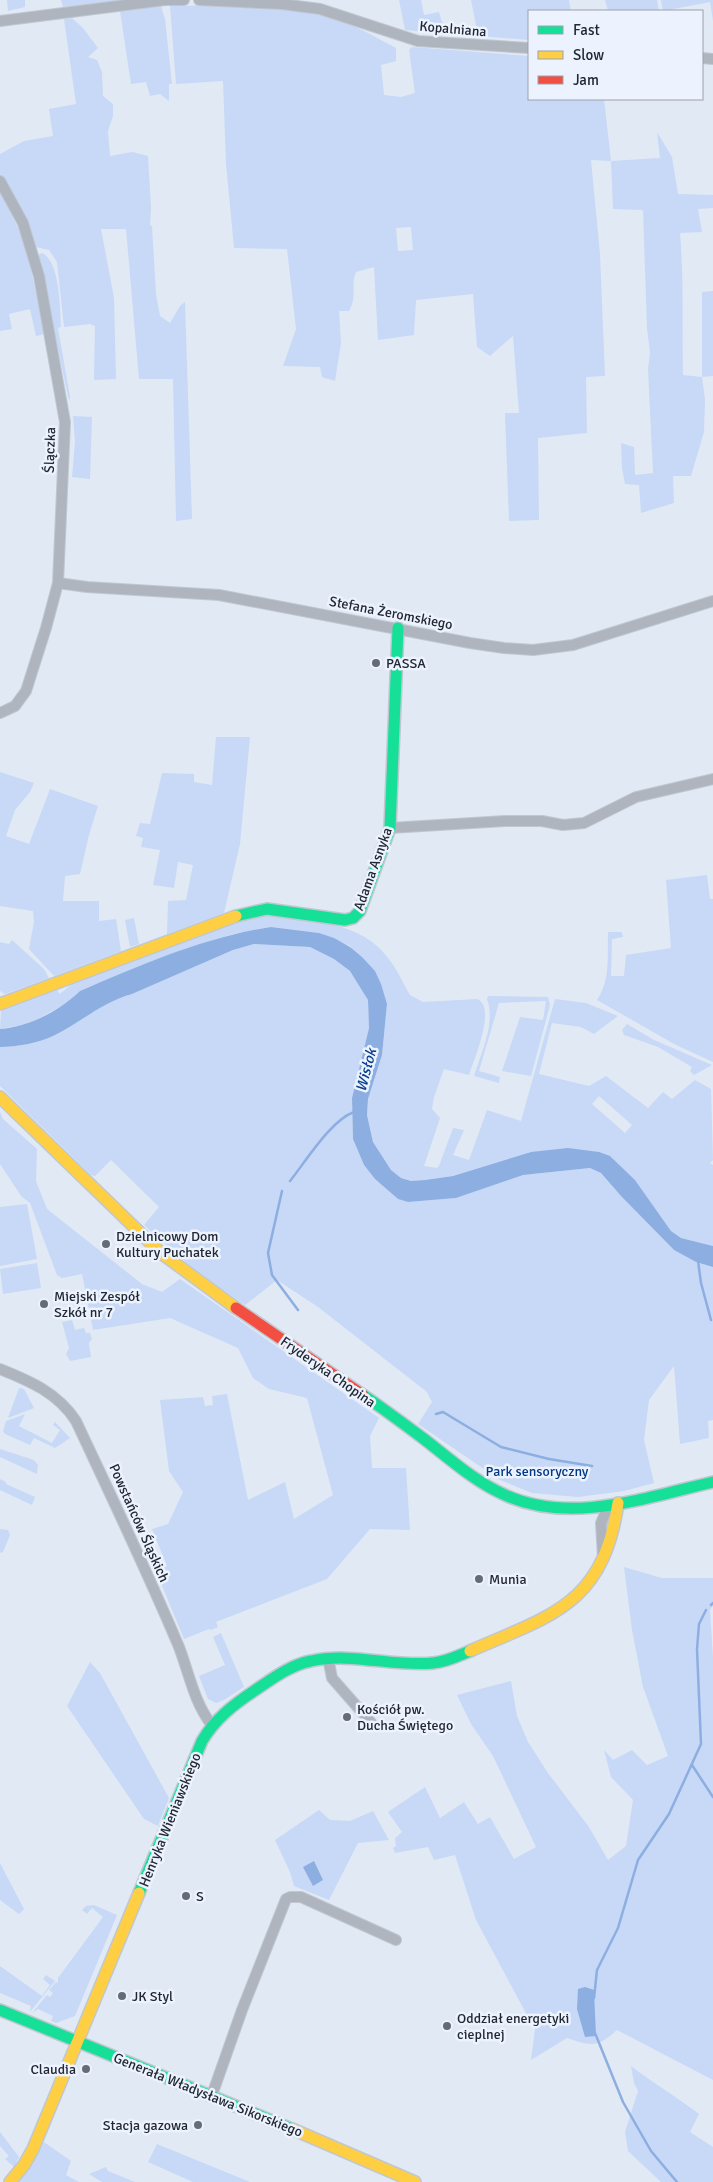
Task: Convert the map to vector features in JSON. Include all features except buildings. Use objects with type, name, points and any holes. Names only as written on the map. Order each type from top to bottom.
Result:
[{"type":"street","points":[[0,21],[165,0],[184,0]]},
{"type":"street","name":"Kopalniana","points":[[199,0],[282,4],[320,9],[418,41],[528,48]]},
{"type":"street","name":"Ślączka","points":[[0,181],[23,223],[39,276],[66,422],[58,583],[26,691],[15,706],[0,713]]},
{"type":"street","name":"Stefana Żeromskiego","points":[[58,583],[87,587],[219,595],[497,647],[533,650],[573,645],[713,601]]},
{"type":"street","name":"Adama Asnyka","points":[[0,1004],[125,956],[232,918],[265,909],[296,912],[330,919],[347,920],[354,918],[360,911],[390,828],[398,628]]},
{"type":"street","points":[[390,828],[505,820],[542,821],[563,824],[584,823],[636,797],[713,779]]},
{"type":"street","name":"Fryderyka Chopina","points":[[0,1097],[162,1253],[206,1288],[402,1423],[493,1490],[520,1501],[565,1508],[582,1508],[614,1504],[713,1482]]},
{"type":"street","name":"Powstańców Śląskich","points":[[0,1369],[30,1380],[48,1392],[70,1411],[76,1421],[126,1526],[179,1648],[202,1714],[211,1724]]},
{"type":"street","points":[[616,1520],[636,1498]]},
{"type":"street","points":[[603,1557],[601,1523],[603,1514],[614,1504]]},
{"type":"street","name":"Henryka Wieniawskiego","points":[[10,2182],[24,2165],[33,2149],[202,1741],[211,1724],[245,1697],[291,1668],[309,1661],[328,1658],[414,1664],[437,1662],[533,1624],[565,1607],[584,1590],[603,1557],[616,1520],[614,1504]]},
{"type":"street","points":[[582,1508],[601,1523]]},
{"type":"street","points":[[328,1658],[332,1678],[374,1726]]},
{"type":"street","points":[[212,2095],[242,2010],[286,1899],[301,1897],[396,1940]]},
{"type":"street","name":"Generała Władysława Sikorskiego","points":[[0,2010],[212,2095],[415,2182]]},
{"type":"green space","points":[[7,0],[25,0],[25,7],[8,11]]},
{"type":"green space","points":[[61,0],[123,0],[63,7]]},
{"type":"green space","points":[[399,0],[421,0],[424,15],[439,12],[443,26],[477,30],[471,0],[569,0],[571,10],[528,10],[528,40],[405,30]]},
{"type":"green space","points":[[605,0],[657,0],[659,10],[608,10]]},
{"type":"green space","points":[[661,0],[713,0],[713,21],[710,2],[663,10]]},
{"type":"green space","points":[[161,6],[165,19],[172,84],[169,84],[169,101],[160,94],[150,96],[146,82],[131,84],[120,11]]},
{"type":"green space","points":[[170,6],[258,6],[282,8],[304,11],[344,22],[396,48],[396,61],[381,65],[384,95],[401,97],[415,93],[409,50],[412,47],[528,56],[528,100],[604,100],[611,161],[591,160],[600,254],[605,376],[586,377],[587,433],[538,438],[539,520],[509,521],[505,413],[519,413],[513,336],[490,356],[477,347],[473,294],[416,300],[414,335],[378,340],[374,267],[356,272],[352,305],[349,311],[339,311],[341,343],[335,381],[322,377],[320,367],[283,366],[296,329],[287,249],[234,248],[226,164],[223,81],[176,84]],"holes":[[[411,227],[413,250],[398,251],[396,228]]]},
{"type":"green space","points":[[72,18],[83,28],[98,48],[88,57],[97,60],[102,72],[103,96],[113,104],[113,116],[108,131],[110,156],[132,152],[148,156],[150,225],[152,226],[156,294],[160,316],[170,323],[180,306],[185,302],[192,519],[176,521],[173,379],[139,379],[126,229],[101,229],[114,298],[116,379],[94,380],[95,326],[90,324],[64,327],[57,262],[49,250],[36,247],[23,215],[0,174],[0,154],[24,141],[53,136],[49,109],[76,104],[64,19]]},
{"type":"green space","points":[[657,132],[672,157],[678,194],[713,195],[713,208],[698,209],[702,232],[680,233],[683,375],[702,377],[705,400],[704,432],[691,476],[673,476],[674,503],[641,513],[639,485],[625,484],[621,443],[634,447],[635,475],[653,473],[648,369],[650,353],[647,328],[643,210],[613,209],[611,161],[660,158]]},
{"type":"green space","points":[[0,191],[25,242],[45,334],[36,336],[30,309],[9,314],[12,329],[0,331]]},
{"type":"green space","points":[[42,253],[48,258],[56,275],[61,327],[58,328],[70,397],[69,401],[38,255]]},
{"type":"green space","points":[[713,291],[713,376],[702,377],[702,292]]},
{"type":"green space","points":[[73,416],[92,417],[90,479],[72,477],[75,442]]},
{"type":"green space","points":[[216,737],[250,737],[240,844],[224,913],[167,934],[168,901],[186,900],[193,865],[178,862],[174,888],[153,885],[160,850],[141,847],[143,838],[136,836],[140,823],[150,824],[162,773],[194,774],[194,782],[212,785]]},
{"type":"green space","points":[[0,772],[34,783],[30,792],[15,810],[6,836],[29,844],[50,789],[98,806],[80,874],[65,876],[63,901],[99,901],[99,921],[116,919],[121,951],[54,976],[29,949],[34,922],[33,911],[0,906]]},
{"type":"green space","points":[[707,875],[710,899],[713,899],[713,1062],[676,1045],[597,1000],[606,976],[608,932],[622,932],[623,937],[612,939],[611,976],[624,976],[626,955],[671,948],[666,880]]},
{"type":"green space","points":[[268,915],[334,925],[364,937],[377,946],[391,962],[410,995],[423,1002],[477,999],[483,1004],[485,1022],[469,1075],[444,1069],[434,1097],[432,1109],[440,1118],[424,1166],[437,1168],[439,1166],[453,1128],[464,1130],[453,1155],[469,1160],[487,1110],[521,1121],[555,999],[586,1003],[618,1016],[594,1034],[581,1027],[552,1023],[539,1074],[589,1086],[606,1076],[648,1108],[663,1092],[672,1099],[695,1080],[711,1089],[713,1160],[710,1163],[713,1165],[713,1246],[681,1238],[671,1231],[635,1180],[610,1156],[531,1152],[453,1176],[411,1181],[401,1178],[391,1170],[373,1142],[367,1115],[368,1099],[382,1055],[387,1004],[350,946],[319,933],[271,927],[233,934],[188,948],[80,991],[69,1002],[28,1024],[0,1029],[1,1011],[57,990],[60,994],[73,983],[230,923]],"holes":[[[599,1096],[632,1125],[625,1133],[592,1104]]]},
{"type":"green space","points":[[134,918],[139,944],[130,947],[125,920]]},
{"type":"green space","points":[[12,940],[44,969],[49,978],[5,994],[0,991],[0,942],[9,944]]},
{"type":"green space","name":"Park sensoryczny","points":[[254,944],[310,947],[334,959],[350,971],[361,987],[368,1000],[369,1028],[352,1098],[353,1139],[364,1165],[375,1179],[398,1199],[408,1202],[456,1198],[523,1175],[590,1168],[601,1173],[674,1250],[696,1262],[713,1267],[713,1420],[708,1421],[709,1438],[680,1444],[674,1366],[649,1400],[644,1440],[654,1483],[624,1491],[578,1497],[532,1493],[500,1480],[418,1424],[432,1402],[427,1392],[318,1307],[277,1280],[245,1305],[191,1267],[144,1225],[159,1207],[111,1160],[95,1176],[91,1175],[0,1086],[0,1047],[41,1041],[63,1031],[111,1002],[233,950]]},
{"type":"green space","points":[[488,996],[548,997],[550,1005],[531,1076],[502,1071],[520,1017],[543,1020],[546,1001],[499,1003],[479,1071],[500,1077],[499,1083],[474,1076],[489,1028]]},
{"type":"green space","points":[[627,1024],[654,1040],[712,1065],[694,1075],[690,1071],[692,1067],[658,1047],[624,1035],[622,1030]]},
{"type":"green space","points":[[0,1112],[3,1119],[37,1149],[36,1181],[47,1209],[142,1284],[162,1292],[180,1279],[379,1418],[370,1436],[372,1468],[406,1468],[410,1530],[370,1529],[327,1579],[216,1622],[218,1627],[184,1639],[156,1571],[167,1566],[152,1529],[168,1524],[183,1492],[169,1471],[160,1400],[203,1397],[205,1406],[213,1405],[212,1396],[227,1394],[248,1500],[285,1482],[294,1519],[333,1495],[307,1398],[269,1389],[253,1378],[238,1348],[170,1318],[93,1330],[82,1274],[62,1278],[57,1275],[30,1203],[21,1196],[0,1164]]},
{"type":"green space","points":[[27,1204],[37,1259],[0,1266],[0,1207]]},
{"type":"green space","points":[[37,1263],[41,1288],[3,1294],[0,1269]]},
{"type":"green space","points":[[72,1320],[75,1330],[84,1328],[86,1333],[90,1333],[92,1339],[89,1343],[91,1357],[70,1361],[66,1354],[69,1348],[62,1322]]},
{"type":"green space","points":[[19,1388],[24,1389],[34,1408],[8,1418]]},
{"type":"green space","points":[[25,1414],[19,1426],[52,1443],[60,1430],[53,1425],[55,1422],[70,1438],[55,1448],[34,1438],[30,1445],[5,1434],[3,1431],[6,1421]]},
{"type":"green space","points":[[0,1449],[34,1460],[38,1465],[37,1474],[0,1457]]},
{"type":"green space","points":[[0,1479],[6,1482],[6,1484],[35,1497],[32,1505],[0,1490]]},
{"type":"green space","points":[[0,1529],[8,1530],[10,1535],[3,1552],[0,1553]]},
{"type":"green space","points":[[624,1567],[662,1578],[713,1578],[713,1606],[710,1610],[713,1657],[713,2080],[617,2030],[604,2040],[594,2044],[567,2038],[531,2060],[535,2030],[476,1920],[455,1855],[434,1860],[428,1847],[395,1853],[393,1848],[396,1846],[395,1838],[402,1832],[388,1812],[425,1787],[440,1818],[464,1802],[478,1824],[490,1817],[514,1859],[536,1847],[493,1756],[471,1724],[457,1695],[511,1681],[517,1716],[528,1742],[548,1773],[589,1827],[608,1860],[626,1846],[633,1800],[611,1777],[604,1750],[613,1760],[632,1750],[647,1765],[668,1756],[643,1687],[632,1630]]},
{"type":"green space","points":[[221,1633],[244,1687],[216,1703],[208,1699],[199,1676],[225,1665],[213,1637]]},
{"type":"green space","points":[[90,1662],[100,1673],[169,1798],[158,1826],[144,1819],[67,1706]]},
{"type":"green space","points":[[319,1810],[330,1820],[350,1821],[373,1811],[389,1840],[358,1843],[329,1900],[294,1886],[290,1872],[275,1840]]},
{"type":"green space","points":[[0,1863],[24,1909],[19,1914],[0,1900]]},
{"type":"green space","points":[[94,1905],[117,1915],[75,2016],[56,2023],[51,2021],[53,2016],[38,2009],[32,2013],[47,1995],[50,1997],[53,1993],[49,1990],[56,1982],[58,1983],[58,1978],[103,1917],[92,1908],[87,1914],[82,1910],[86,1906]]},
{"type":"green space","points":[[0,1966],[42,1996],[50,1985],[43,1979],[46,1975],[55,1981],[30,2012],[31,2006],[0,1993]]},
{"type":"green space","points":[[631,2066],[699,2114],[690,2132],[713,2147],[713,2182],[661,2182],[628,2151],[625,2132],[638,2091],[634,2083]]},
{"type":"green space","points":[[0,2132],[19,2157],[15,2166],[5,2159],[9,2156],[0,2146]]},
{"type":"green space","points":[[44,2142],[71,2161],[66,2175],[79,2182],[18,2182],[27,2172]]},
{"type":"green space","points":[[157,2144],[250,2182],[193,2182],[148,2162]]},
{"type":"green space","points":[[106,2167],[108,2171],[135,2182],[102,2182],[89,2174]]},
{"type":"water","name":"Wisłok","points":[[271,927],[319,933],[334,938],[350,947],[375,971],[387,1004],[382,1055],[368,1099],[367,1115],[373,1142],[391,1170],[401,1178],[411,1181],[453,1176],[531,1152],[568,1148],[599,1152],[610,1156],[635,1180],[671,1231],[681,1238],[713,1246],[713,1267],[696,1262],[674,1250],[601,1173],[590,1168],[523,1175],[456,1198],[408,1202],[398,1199],[375,1179],[364,1165],[353,1139],[352,1098],[369,1028],[368,1000],[350,971],[334,959],[310,947],[254,944],[233,950],[111,1002],[63,1031],[41,1041],[0,1047],[0,1029],[22,1025],[43,1017],[63,1005],[80,991],[174,953],[222,938]]},
{"type":"water","points":[[314,1861],[323,1880],[313,1886],[303,1867]]},
{"type":"water","points":[[585,1987],[594,1990],[596,2036],[585,2037],[577,2009],[578,1989]]},
{"type":"waterway","points":[[290,1181],[328,1132],[345,1116],[354,1112]]},
{"type":"waterway","points":[[282,1191],[268,1253],[272,1275],[298,1310]]},
{"type":"waterway","points":[[698,1261],[701,1283],[711,1320]]},
{"type":"waterway","points":[[436,1414],[443,1412],[501,1447],[549,1459],[592,1466]]},
{"type":"waterway","points":[[594,1998],[597,1970],[618,1928],[638,1860],[669,1814],[701,1744],[697,1649],[699,1624],[706,1610]]},
{"type":"waterway","points":[[692,1765],[713,1797]]},
{"type":"waterway","points":[[595,2033],[623,2102],[651,2151],[677,2182]]},
{"type":"traffic: fast","points":[[236,916],[267,909],[345,920],[353,918],[360,911],[390,828],[398,628]]},
{"type":"traffic: fast","points":[[363,1395],[483,1484],[505,1495],[530,1504],[556,1508],[609,1505],[636,1501],[713,1482]]},
{"type":"traffic: fast","points":[[139,1893],[202,1741],[219,1719],[239,1702],[281,1673],[311,1661],[342,1658],[418,1664],[447,1660],[470,1651]]},
{"type":"traffic: fast","points":[[0,2010],[292,2129]]},
{"type":"traffic: slow","points":[[0,1004],[236,916]]},
{"type":"traffic: slow","points":[[0,1097],[161,1253],[236,1308]]},
{"type":"traffic: slow","points":[[470,1651],[526,1627],[569,1602],[586,1585],[600,1564],[611,1537],[618,1503]]},
{"type":"traffic: slow","points":[[10,2182],[24,2165],[33,2149],[139,1893]]},
{"type":"traffic: slow","points":[[292,2129],[415,2182]]},
{"type":"traffic: jam","points":[[236,1308],[363,1395]]},
{"type":"place","name":"PASSA","points":[[376,663]]},
{"type":"place","name":"Dzielnicowy Dom Kultury Puchatek","points":[[106,1244]]},
{"type":"place","name":"Miejski Zespół Szkół nr 7","points":[[44,1304]]},
{"type":"place","name":"Munia","points":[[479,1579]]},
{"type":"place","name":"Kościół pw. Ducha Świętego","points":[[347,1717]]},
{"type":"place","name":"S","points":[[186,1896]]},
{"type":"place","name":"JK Styl","points":[[122,1996]]},
{"type":"place","name":"Oddział energetyki cieplnej","points":[[447,2026]]},
{"type":"place","name":"Claudia","points":[[86,2069]]},
{"type":"place","name":"Stacja gazowa","points":[[198,2125]]}]
